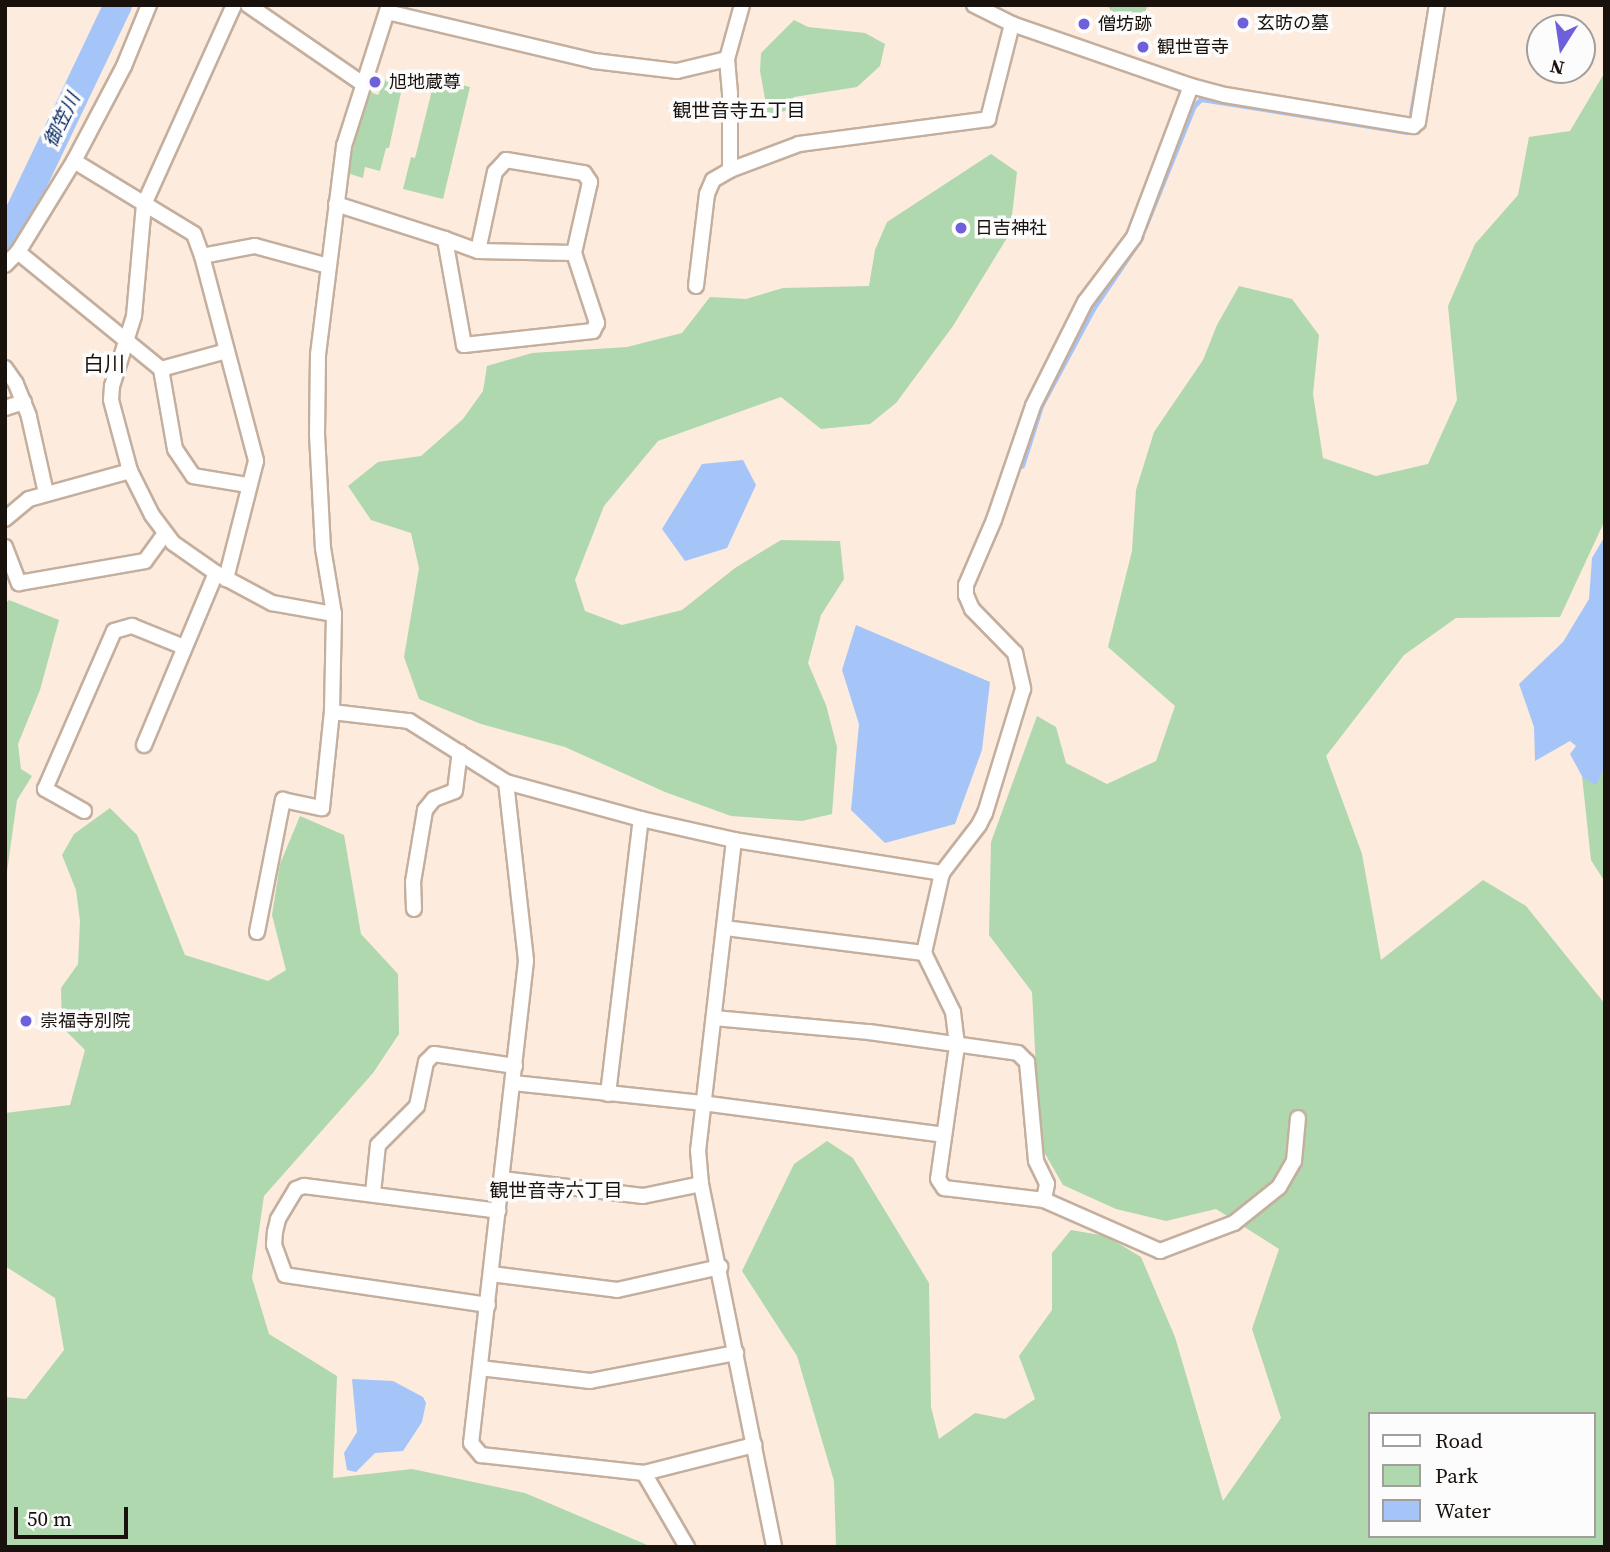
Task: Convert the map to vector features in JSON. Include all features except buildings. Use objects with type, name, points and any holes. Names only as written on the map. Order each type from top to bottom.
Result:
[{"type":"street","points":[[5,265],[18,252],[74,161],[124,66],[149,5]]},
{"type":"street","points":[[234,5],[144,204],[138,293],[134,316],[112,386],[111,400],[130,471],[164,534],[221,576],[282,607],[334,614]]},
{"type":"street","points":[[248,5],[363,84]]},
{"type":"street","points":[[730,170],[727,59],[742,5]]},
{"type":"street","points":[[974,5],[1012,24],[1191,86],[1225,95],[1413,126],[1418,121],[1437,5]]},
{"type":"street","points":[[257,932],[283,800],[322,807],[332,712],[334,614],[323,548],[317,434],[318,354],[344,146],[388,9],[594,61],[667,71],[727,59]]},
{"type":"street","points":[[696,286],[707,194],[713,180],[730,170],[799,144],[988,119],[1012,24]]},
{"type":"street","points":[[1191,86],[1134,237],[1085,302],[1032,406],[994,520],[970,575],[966,594],[972,609],[1015,653],[1023,689],[985,813],[974,833],[942,873],[923,953],[953,1012],[957,1046],[938,1179],[944,1188],[1044,1200],[1160,1251],[1234,1223],[1279,1187],[1294,1161],[1298,1118]]},
{"type":"street","points":[[445,239],[464,345],[593,331],[597,323],[574,253],[590,181],[584,173],[506,160],[495,172],[478,251]]},
{"type":"street","points":[[74,161],[194,234],[256,461],[221,576],[184,648],[144,745]]},
{"type":"street","points":[[336,204],[478,251],[574,253]]},
{"type":"street","points":[[202,256],[255,246],[328,266]]},
{"type":"street","points":[[18,252],[161,369],[175,449],[193,476],[248,485]]},
{"type":"street","points":[[161,369],[227,351]]},
{"type":"street","points":[[5,368],[24,402],[46,493]]},
{"type":"street","points":[[5,408],[24,402]]},
{"type":"street","points":[[5,519],[16,507],[46,493],[130,471]]},
{"type":"street","points":[[5,547],[19,583],[145,561],[164,534]]},
{"type":"street","points":[[83,811],[46,789],[114,631],[132,626],[184,648]]},
{"type":"street","points":[[332,712],[409,721],[506,782],[641,820],[734,840],[942,873]]},
{"type":"street","points":[[414,909],[413,882],[425,810],[434,799],[454,791],[460,752]]},
{"type":"street","points":[[506,782],[526,961],[471,1443],[481,1455],[644,1473],[754,1445]]},
{"type":"street","points":[[608,1094],[641,820]]},
{"type":"street","points":[[734,840],[698,1150],[701,1184],[720,1266],[774,1547]]},
{"type":"street","points":[[725,928],[923,953]]},
{"type":"street","points":[[714,1018],[869,1032],[1018,1053],[1027,1062],[1036,1161],[1047,1184],[1044,1200]]},
{"type":"street","points":[[373,1193],[379,1146],[417,1106],[426,1062],[434,1054],[514,1066]]},
{"type":"street","points":[[513,1083],[702,1103],[944,1135]]},
{"type":"street","points":[[502,1180],[643,1196],[701,1184]]},
{"type":"street","points":[[488,1306],[285,1275],[274,1245],[275,1231],[278,1219],[296,1189],[304,1186],[498,1211]]},
{"type":"street","points":[[491,1274],[617,1290],[720,1266]]},
{"type":"street","points":[[480,1368],[590,1381],[736,1353]]},
{"type":"street","points":[[644,1473],[687,1547]]},
{"type":"green space","points":[[1107,5],[1148,5],[1145,12],[1133,19],[1112,12]]},
{"type":"green space","points":[[794,20],[808,27],[865,33],[885,44],[880,66],[857,87],[794,97],[785,111],[768,115],[760,71],[761,53]]},
{"type":"green space","points":[[1605,72],[1605,520],[1560,617],[1456,618],[1404,655],[1326,756],[1362,854],[1381,960],[1483,880],[1526,906],[1605,1004],[1605,1547],[836,1547],[834,1481],[797,1356],[742,1271],[794,1164],[827,1141],[853,1158],[929,1283],[931,1407],[939,1439],[975,1413],[1005,1419],[1035,1399],[1019,1356],[1052,1310],[1052,1253],[1071,1230],[1106,1236],[1141,1257],[1175,1337],[1223,1501],[1281,1418],[1252,1329],[1279,1249],[1216,1209],[1166,1221],[1116,1209],[1063,1185],[1040,1145],[1032,992],[989,935],[991,842],[1037,716],[1056,727],[1066,763],[1107,784],[1156,761],[1175,706],[1108,647],[1132,551],[1136,490],[1154,432],[1203,360],[1217,325],[1239,286],[1292,299],[1319,335],[1313,394],[1323,458],[1376,476],[1428,464],[1457,400],[1448,306],[1475,244],[1518,195],[1529,137],[1570,131]]},
{"type":"green space","points":[[435,78],[470,87],[443,199],[403,189],[411,157],[415,158]]},
{"type":"green space","points":[[386,79],[403,83],[389,148],[386,148],[380,171],[365,167],[363,178],[347,173],[368,91],[378,95]]},
{"type":"green space","points":[[991,154],[1017,172],[1010,233],[953,326],[896,403],[870,424],[821,429],[781,397],[658,441],[604,506],[575,580],[585,611],[622,625],[682,610],[735,568],[781,540],[840,541],[844,579],[821,615],[808,663],[826,705],[837,747],[832,814],[802,821],[731,816],[665,792],[565,747],[481,724],[419,699],[404,657],[419,568],[411,533],[371,520],[348,486],[378,462],[421,456],[463,419],[483,391],[487,366],[532,353],[627,347],[682,333],[710,297],[746,299],[783,288],[869,286],[875,250],[887,222]]},
{"type":"green space","points":[[9,600],[59,620],[40,690],[18,744],[21,769],[32,776],[17,800],[5,886],[5,604]]},
{"type":"green space","points":[[1605,745],[1605,882],[1591,860],[1579,748]]},
{"type":"green space","points":[[110,808],[137,835],[185,955],[268,981],[286,970],[272,915],[280,864],[300,816],[344,835],[361,934],[398,974],[399,1034],[373,1073],[264,1196],[252,1278],[269,1334],[337,1376],[333,1478],[412,1469],[525,1493],[652,1547],[5,1547],[5,1397],[26,1399],[64,1350],[55,1298],[5,1266],[5,1113],[70,1105],[85,1050],[62,1027],[61,988],[78,964],[80,921],[76,890],[62,855],[74,834]]},
{"type":"water","points":[[743,460],[756,485],[727,548],[685,561],[662,529],[702,464]]},
{"type":"water","points":[[1605,536],[1605,767],[1596,785],[1583,778],[1570,754],[1576,746],[1570,741],[1535,761],[1534,727],[1519,684],[1563,642],[1589,599],[1592,558]]},
{"type":"water","points":[[856,625],[990,682],[982,750],[955,824],[885,843],[851,810],[859,724],[842,670]]},
{"type":"water","points":[[352,1379],[393,1381],[423,1397],[426,1403],[422,1422],[403,1451],[375,1453],[356,1472],[347,1470],[344,1453],[357,1432]]},
{"type":"waterway","name":"御笠川","points":[[5,235],[15,221],[118,5]]},
{"type":"waterway","points":[[1411,114],[1430,5]]},
{"type":"waterway","points":[[1145,227],[1194,106],[1201,99],[1406,132]]},
{"type":"waterway","points":[[1022,466],[1041,406],[1093,309],[1141,238]]},
{"type":"place","name":"玄昉の墓","points":[[1243,23]]},
{"type":"place","name":"僧坊跡","points":[[1084,24]]},
{"type":"place","name":"観世音寺","points":[[1143,47]]},
{"type":"place","name":"旭地蔵尊","points":[[375,82]]},
{"type":"place","name":"日吉神社","points":[[961,228]]},
{"type":"place","name":"崇福寺別院","points":[[26,1021]]},
{"type":"district","name":"観世音寺五丁目","points":[[739,111]]},
{"type":"district","name":"白川","points":[[104,364]]},
{"type":"district","name":"観世音寺六丁目","points":[[556,1191]]}]
